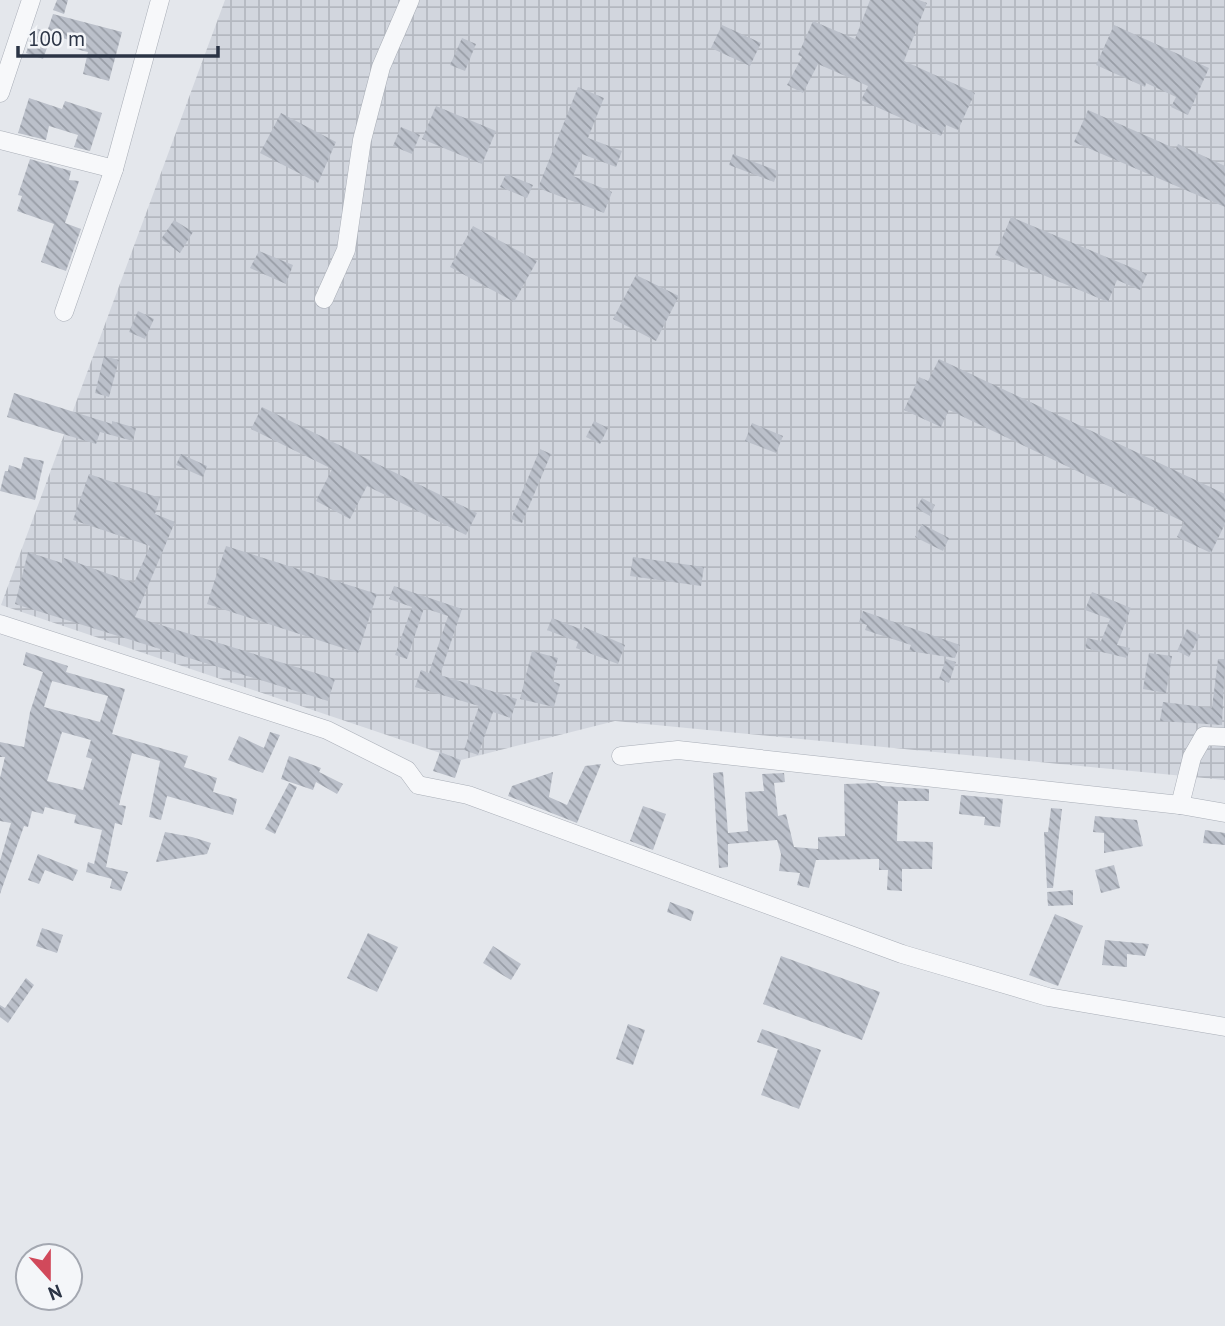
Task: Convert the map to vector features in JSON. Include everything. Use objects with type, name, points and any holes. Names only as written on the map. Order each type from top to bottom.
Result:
[{"type":"street","points":[[0,93],[31,0]]},
{"type":"street","points":[[64,312],[114,169],[159,0]]},
{"type":"street","points":[[324,299],[346,250],[362,141],[381,67],[410,0]]},
{"type":"street","points":[[0,140],[114,169]]},
{"type":"street","points":[[0,624],[327,730],[407,770],[418,785],[468,795],[902,954],[1048,997],[1225,1027]]},
{"type":"street","points":[[1180,805],[1192,757],[1204,736],[1225,737]]},
{"type":"street","points":[[621,756],[678,750],[1180,805],[1225,813]]},
{"type":"shaded area","points":[[225,0],[1225,0],[1225,780],[615,721],[461,760],[1,605]]},
{"type":"building","points":[[57,0],[68,0],[64,14],[53,10]]},
{"type":"building","points":[[870,0],[919,0],[927,3],[904,61],[975,93],[958,130],[946,125],[941,136],[861,100],[868,86],[818,64],[803,93],[787,85],[802,57],[798,55],[813,21],[855,39]]},
{"type":"building","points":[[53,14],[122,32],[109,81],[83,74],[88,52],[72,48],[74,42],[52,34],[43,59],[26,53],[35,28],[47,32]]},
{"type":"building","points":[[722,25],[761,43],[750,66],[711,48]]},
{"type":"building","points":[[1114,25],[1209,68],[1188,115],[1171,107],[1176,97],[1146,83],[1145,87],[1096,65]]},
{"type":"building","points":[[462,38],[476,44],[465,71],[450,65]]},
{"type":"building","points":[[578,87],[604,98],[588,138],[622,151],[616,167],[582,154],[573,176],[612,192],[604,213],[538,188]]},
{"type":"building","points":[[29,98],[62,109],[65,101],[102,113],[90,151],[74,147],[78,135],[49,126],[46,140],[18,133]]},
{"type":"building","points":[[436,106],[496,131],[482,164],[422,139]]},
{"type":"building","points":[[1088,110],[1176,149],[1178,144],[1225,166],[1225,207],[1074,142]]},
{"type":"building","points":[[281,113],[336,142],[318,183],[260,153]]},
{"type":"building","points":[[401,127],[420,135],[412,154],[393,146]]},
{"type":"building","points":[[733,154],[778,171],[774,182],[729,165]]},
{"type":"building","points":[[30,159],[71,171],[69,180],[79,181],[65,223],[81,229],[66,271],[41,262],[54,224],[17,211],[22,196],[18,195]]},
{"type":"building","points":[[506,174],[533,185],[527,198],[500,187]]},
{"type":"building","points":[[1011,217],[1147,274],[1140,290],[1117,280],[1108,302],[995,255]]},
{"type":"building","points":[[174,220],[193,232],[180,253],[161,239]]},
{"type":"building","points":[[473,226],[537,261],[514,302],[450,267]]},
{"type":"building","points":[[259,251],[293,265],[286,284],[250,268]]},
{"type":"building","points":[[636,275],[679,296],[656,341],[613,319]]},
{"type":"building","points":[[138,311],[154,319],[145,339],[129,332]]},
{"type":"building","points":[[104,356],[119,360],[109,397],[95,393]]},
{"type":"building","points":[[939,359],[1225,494],[1225,524],[1211,553],[1177,537],[1184,522],[949,410],[941,427],[904,410],[919,377],[928,381]]},
{"type":"building","points":[[14,393],[112,424],[112,421],[136,428],[133,441],[100,432],[96,444],[7,417]]},
{"type":"building","points":[[262,407],[477,513],[466,535],[367,486],[350,519],[316,501],[332,469],[251,429]]},
{"type":"building","points":[[594,421],[608,428],[600,444],[586,437]]},
{"type":"building","points":[[752,423],[783,436],[776,453],[745,441]]},
{"type":"building","points":[[540,449],[551,454],[522,523],[511,519]]},
{"type":"building","points":[[181,454],[207,466],[203,477],[176,465]]},
{"type":"building","points":[[24,457],[44,461],[35,500],[0,491],[9,465],[21,469]]},
{"type":"building","points":[[89,474],[160,498],[155,514],[175,522],[135,617],[335,679],[328,701],[15,604],[28,552],[62,563],[64,558],[134,583],[150,546],[73,520]]},
{"type":"building","points":[[922,498],[935,505],[930,516],[916,508]]},
{"type":"building","points":[[922,524],[949,538],[943,551],[915,537]]},
{"type":"building","points":[[226,546],[377,594],[358,653],[207,604]]},
{"type":"building","points":[[633,557],[704,567],[701,586],[630,576]]},
{"type":"building","points":[[394,586],[462,609],[440,675],[517,699],[511,718],[493,712],[478,755],[464,750],[479,706],[415,687],[421,670],[429,673],[448,616],[424,608],[407,659],[395,655],[412,607],[389,599]]},
{"type":"building","points":[[1092,592],[1131,608],[1117,645],[1130,648],[1127,658],[1085,648],[1087,638],[1101,641],[1110,619],[1085,610]]},
{"type":"building","points":[[863,611],[960,645],[955,658],[909,651],[911,645],[865,630],[867,625],[859,622]]},
{"type":"building","points":[[552,618],[583,630],[584,627],[625,645],[618,664],[576,648],[578,642],[547,630]]},
{"type":"building","points":[[1187,629],[1200,635],[1189,657],[1177,651]]},
{"type":"building","points":[[532,651],[558,658],[552,681],[560,684],[554,707],[520,699]]},
{"type":"building","points":[[26,652],[68,666],[66,672],[125,689],[112,734],[188,756],[184,767],[217,778],[213,792],[237,799],[233,815],[167,796],[161,820],[149,817],[160,761],[132,753],[119,805],[126,806],[122,825],[115,823],[106,867],[128,872],[121,891],[110,888],[112,879],[86,872],[88,862],[94,864],[102,830],[74,823],[76,815],[45,807],[43,814],[32,811],[28,827],[24,826],[0,894],[0,861],[11,823],[0,821],[0,778],[5,757],[0,757],[0,742],[24,747],[30,712],[43,672],[23,665]],"holes":[[[52,681],[108,696],[100,722],[44,707]],[[62,732],[91,740],[86,757],[92,759],[83,790],[47,781]]]},
{"type":"building","points":[[1149,653],[1172,656],[1166,693],[1143,689]]},
{"type":"building","points":[[946,659],[956,662],[949,683],[939,679]]},
{"type":"building","points":[[1218,659],[1225,659],[1222,725],[1160,721],[1163,702],[1212,708]]},
{"type":"building","points":[[270,732],[280,735],[263,773],[228,760],[239,736],[264,748]]},
{"type":"building","points":[[440,752],[461,760],[455,778],[433,771]]},
{"type":"building","points":[[289,756],[321,768],[319,772],[343,784],[337,794],[316,782],[313,790],[281,779]]},
{"type":"building","points":[[601,764],[577,823],[508,796],[512,786],[553,772],[549,797],[567,805],[585,766]]},
{"type":"building","points":[[723,772],[728,833],[748,831],[745,792],[764,791],[762,774],[784,773],[785,782],[774,783],[778,816],[786,814],[794,847],[818,849],[818,837],[845,836],[844,784],[877,783],[882,786],[929,789],[929,801],[898,801],[897,841],[933,842],[932,869],[902,869],[902,891],[887,890],[888,870],[879,870],[879,859],[816,860],[809,888],[797,885],[800,873],[779,871],[781,854],[777,840],[728,844],[728,867],[719,868],[713,773]]},
{"type":"building","points":[[289,783],[297,787],[275,834],[265,829]]},
{"type":"building","points":[[961,795],[1003,799],[1000,827],[984,825],[985,817],[959,814]]},
{"type":"building","points":[[643,806],[666,814],[653,850],[630,841]]},
{"type":"building","points":[[1051,808],[1062,809],[1053,888],[1047,888],[1044,832],[1048,832]]},
{"type":"building","points":[[1095,816],[1137,820],[1143,846],[1104,853],[1104,833],[1093,832]]},
{"type":"building","points":[[1205,830],[1225,833],[1225,845],[1203,843]]},
{"type":"building","points":[[165,832],[211,843],[207,854],[156,862]]},
{"type":"building","points":[[38,854],[78,870],[73,881],[45,870],[39,884],[28,880]]},
{"type":"building","points":[[1114,865],[1120,888],[1101,893],[1095,870]]},
{"type":"building","points":[[1073,890],[1073,905],[1048,906],[1047,892]]},
{"type":"building","points":[[670,902],[694,911],[691,921],[667,912]]},
{"type":"building","points":[[1055,914],[1083,926],[1058,986],[1029,975]]},
{"type":"building","points":[[42,928],[63,935],[57,953],[36,946]]},
{"type":"building","points":[[368,933],[398,947],[377,992],[347,978]]},
{"type":"building","points":[[1105,940],[1149,944],[1145,956],[1127,954],[1127,967],[1102,965]]},
{"type":"building","points":[[493,946],[521,964],[511,980],[483,963]]},
{"type":"building","points":[[781,956],[880,992],[862,1040],[763,1004]]},
{"type":"building","points":[[26,978],[34,985],[8,1023],[0,1017],[0,1005],[5,1008]]},
{"type":"building","points":[[628,1024],[645,1030],[633,1065],[616,1059]]},
{"type":"building","points":[[762,1029],[821,1050],[799,1109],[761,1095],[778,1049],[757,1042]]}]
